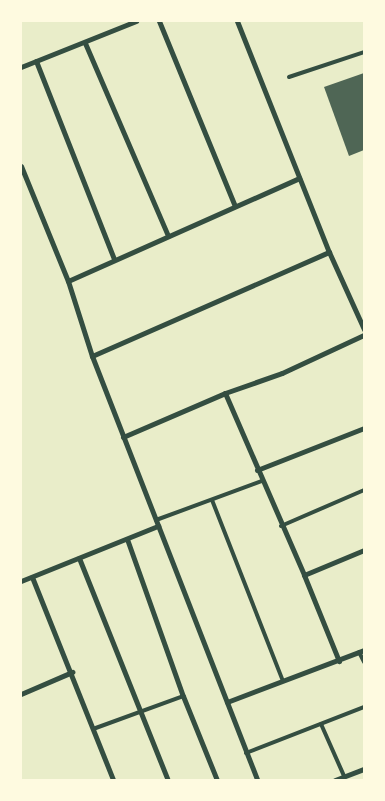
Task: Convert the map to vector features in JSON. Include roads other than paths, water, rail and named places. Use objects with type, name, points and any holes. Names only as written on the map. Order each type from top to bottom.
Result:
[{"type":"street","points":[[21,67],[136,21]]},
{"type":"street","points":[[159,21],[235,206]]},
{"type":"street","points":[[237,21],[329,252],[364,329]]},
{"type":"street","points":[[85,43],[168,236]]},
{"type":"street","points":[[36,61],[114,259]]},
{"type":"street","points":[[21,166],[68,281],[92,356],[257,780]]},
{"type":"street","points":[[68,281],[299,178]]},
{"type":"street","points":[[92,356],[329,252]]},
{"type":"street","points":[[123,436],[225,393],[282,373],[364,335]]},
{"type":"street","points":[[225,393],[339,661]]},
{"type":"street","points":[[257,470],[364,428]]},
{"type":"street","points":[[21,581],[158,526]]},
{"type":"street","points":[[127,539],[183,696],[217,780]]},
{"type":"street","points":[[304,575],[364,550]]},
{"type":"street","points":[[79,558],[168,780]]},
{"type":"street","points":[[32,577],[72,672],[113,780]]},
{"type":"street","points":[[227,702],[362,651]]},
{"type":"street","points":[[21,694],[72,672]]},
{"type":"street","points":[[335,780],[364,769]]},
{"type":"lane","points":[[289,76],[364,52]]},
{"type":"lane","points":[[156,520],[262,481]]},
{"type":"lane","points":[[281,526],[364,490]]},
{"type":"lane","points":[[212,500],[283,681]]},
{"type":"lane","points":[[362,651],[364,662]]},
{"type":"lane","points":[[93,729],[183,696]]},
{"type":"lane","points":[[246,753],[364,707]]},
{"type":"lane","points":[[321,724],[344,776]]}]
